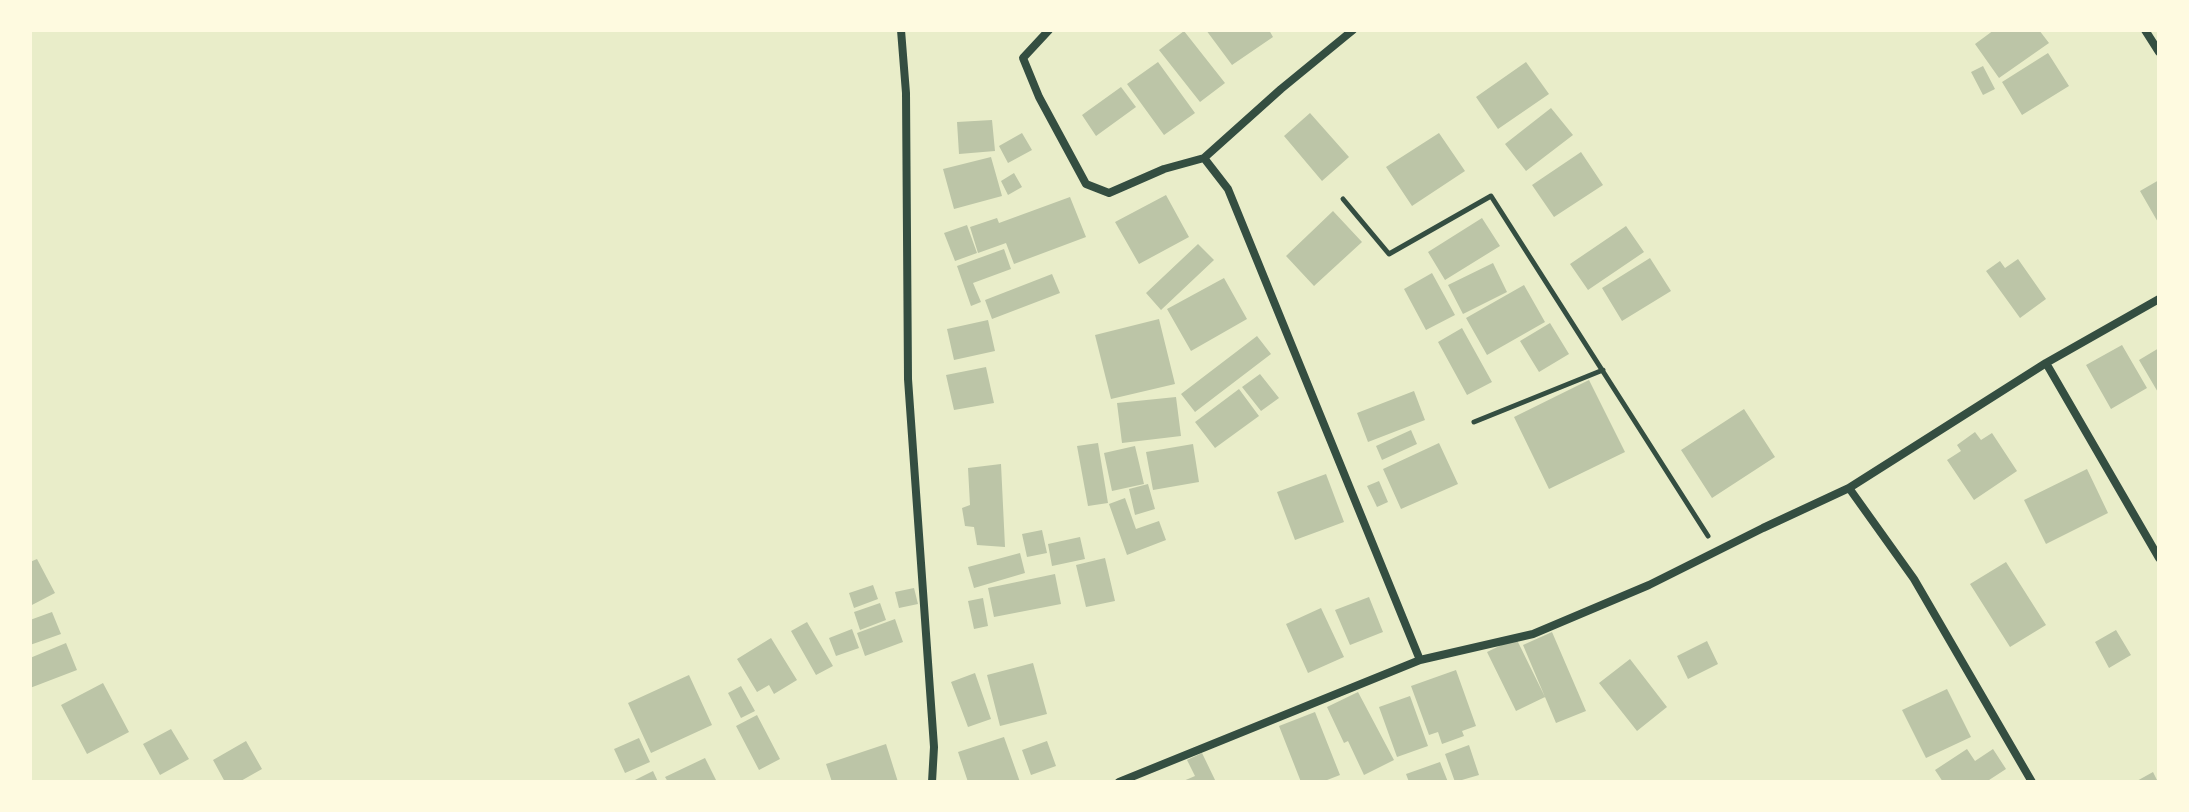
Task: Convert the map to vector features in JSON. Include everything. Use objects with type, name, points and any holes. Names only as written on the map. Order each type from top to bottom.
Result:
[{"type":"street","points":[[901,30],[906,93],[908,379],[934,747],[932,782]]},
{"type":"street","points":[[1049,30],[1023,58],[1039,97],[1086,184],[1109,193],[1164,169],[1204,158],[1353,30]]},
{"type":"street","points":[[2145,30],[2159,52]]},
{"type":"street","points":[[1204,158],[1228,189],[1420,660]]},
{"type":"street","points":[[1119,782],[1420,660],[1533,634],[1649,585],[1849,488],[2046,363],[2159,299]]},
{"type":"street","points":[[2046,363],[2159,558]]},
{"type":"street","points":[[1849,488],[1914,579],[2032,782]]},
{"type":"path","points":[[1343,199],[1389,254],[1491,196],[1718,550]]},
{"type":"path","points":[[1474,422],[1603,370]]},
{"type":"building","points":[[1206,30],[1269,30],[1273,37],[1232,65]]},
{"type":"building","points":[[1994,30],[2039,30],[2049,43],[1999,78],[1975,44]]},
{"type":"building","points":[[1184,31],[1225,83],[1200,102],[1159,50]]},
{"type":"building","points":[[2048,53],[2069,86],[2022,115],[2002,82]]},
{"type":"building","points":[[1158,62],[1195,113],[1164,135],[1127,84]]},
{"type":"building","points":[[1526,62],[1549,94],[1498,129],[1476,97]]},
{"type":"building","points":[[1983,66],[1995,89],[1983,95],[1971,72]]},
{"type":"building","points":[[1121,87],[1136,107],[1096,136],[1082,115]]},
{"type":"building","points":[[1551,108],[1573,135],[1526,171],[1505,144]]},
{"type":"building","points":[[1310,113],[1349,157],[1322,181],[1284,136]]},
{"type":"building","points":[[992,120],[995,151],[959,154],[957,122]]},
{"type":"building","points":[[1022,133],[1032,150],[1008,163],[999,146]]},
{"type":"building","points":[[1439,133],[1465,171],[1412,206],[1386,167]]},
{"type":"building","points":[[1581,152],[1603,185],[1554,217],[1532,185]]},
{"type":"building","points":[[991,157],[1002,196],[954,209],[943,169]]},
{"type":"building","points":[[1014,173],[1022,187],[1008,195],[1001,181]]},
{"type":"building","points":[[2159,180],[2159,224],[2140,191]]},
{"type":"building","points":[[1166,195],[1189,237],[1139,264],[1115,222]]},
{"type":"building","points":[[1070,197],[1086,237],[1014,264],[1006,243],[978,253],[970,227],[997,218],[999,223]]},
{"type":"building","points":[[1333,211],[1362,242],[1314,286],[1286,256]]},
{"type":"building","points":[[1482,218],[1500,246],[1445,280],[1428,252]]},
{"type":"building","points":[[967,225],[977,253],[955,261],[944,233]]},
{"type":"building","points":[[1626,226],[1644,252],[1588,290],[1570,264]]},
{"type":"building","points":[[1198,244],[1214,260],[1161,310],[1146,293]]},
{"type":"building","points":[[1004,249],[1011,269],[973,283],[981,302],[971,306],[957,266]]},
{"type":"building","points":[[1650,258],[1671,291],[1622,321],[1602,288]]},
{"type":"building","points":[[2018,259],[2046,299],[2020,318],[1986,271],[2000,261],[2005,268]]},
{"type":"building","points":[[1493,263],[1507,292],[1463,314],[1448,285]]},
{"type":"building","points":[[1432,273],[1455,315],[1426,330],[1404,289]]},
{"type":"building","points":[[1052,274],[1060,293],[992,319],[985,300]]},
{"type":"building","points":[[1224,278],[1247,319],[1191,351],[1167,309]]},
{"type":"building","points":[[1524,285],[1545,322],[1487,355],[1466,318]]},
{"type":"building","points":[[1159,319],[1175,384],[1111,399],[1095,335]]},
{"type":"building","points":[[988,320],[995,351],[954,360],[947,329]]},
{"type":"building","points":[[1550,323],[1569,354],[1539,372],[1520,341]]},
{"type":"building","points":[[1462,328],[1492,382],[1467,395],[1438,342]]},
{"type":"building","points":[[1257,336],[1271,354],[1195,412],[1181,394]]},
{"type":"building","points":[[2122,345],[2147,388],[2111,409],[2086,365]]},
{"type":"building","points":[[2159,348],[2159,394],[2139,360]]},
{"type":"building","points":[[986,367],[994,403],[954,410],[946,375]]},
{"type":"building","points":[[1260,374],[1279,398],[1261,411],[1242,387]]},
{"type":"building","points":[[1589,380],[1625,452],[1549,489],[1514,417]]},
{"type":"building","points":[[1239,389],[1259,416],[1215,448],[1195,422]]},
{"type":"building","points":[[1414,391],[1425,420],[1368,442],[1357,413]]},
{"type":"building","points":[[1176,397],[1181,436],[1122,443],[1117,403]]},
{"type":"building","points":[[1744,409],[1775,457],[1712,498],[1681,450]]},
{"type":"building","points":[[1411,430],[1417,444],[1382,460],[1376,446]]},
{"type":"building","points":[[1975,432],[1981,440],[1992,433],[2017,471],[1974,500],[1947,460],[1961,451],[1957,445]]},
{"type":"building","points":[[1098,443],[1108,503],[1088,506],[1077,446]]},
{"type":"building","points":[[1439,443],[1458,484],[1401,509],[1383,469]]},
{"type":"building","points":[[1193,444],[1199,482],[1153,490],[1146,452]]},
{"type":"building","points":[[1135,446],[1144,484],[1112,491],[1104,453]]},
{"type":"building","points":[[1001,464],[1005,547],[977,545],[974,527],[965,526],[962,508],[970,505],[968,468]]},
{"type":"building","points":[[2087,469],[2108,513],[2046,544],[2024,500]]},
{"type":"building","points":[[1326,474],[1344,522],[1295,540],[1277,492]]},
{"type":"building","points":[[1379,481],[1388,502],[1377,507],[1367,486]]},
{"type":"building","points":[[1148,484],[1155,509],[1135,515],[1129,489]]},
{"type":"building","points":[[1125,498],[1136,529],[1159,521],[1166,540],[1127,555],[1109,504]]},
{"type":"building","points":[[1042,530],[1047,553],[1027,557],[1022,534]]},
{"type":"building","points":[[1080,537],[1085,559],[1052,566],[1048,544]]},
{"type":"building","points":[[1020,553],[1025,573],[974,588],[968,567]]},
{"type":"building","points":[[1105,558],[1115,601],[1086,607],[1076,565]]},
{"type":"building","points":[[37,559],[55,593],[30,606],[30,562]]},
{"type":"building","points":[[2006,562],[2046,625],[2010,647],[1970,584]]},
{"type":"building","points":[[1055,574],[1061,604],[994,617],[988,588]]},
{"type":"building","points":[[873,585],[878,599],[854,608],[849,593]]},
{"type":"building","points":[[914,588],[918,604],[899,608],[895,592]]},
{"type":"building","points":[[1369,597],[1383,632],[1350,645],[1335,610]]},
{"type":"building","points":[[983,598],[988,626],[974,629],[968,601]]},
{"type":"building","points":[[880,603],[886,620],[860,630],[854,612]]},
{"type":"building","points":[[1321,608],[1344,657],[1308,673],[1286,624]]},
{"type":"building","points":[[52,612],[61,634],[30,645],[30,620]]},
{"type":"building","points":[[895,619],[903,642],[865,656],[857,633]]},
{"type":"building","points":[[807,622],[833,666],[816,675],[791,631]]},
{"type":"building","points":[[852,629],[859,648],[836,656],[829,638]]},
{"type":"building","points":[[2116,630],[2131,655],[2109,668],[2095,642]]},
{"type":"building","points":[[1552,632],[1586,711],[1556,723],[1523,645]]},
{"type":"building","points":[[771,638],[797,680],[774,694],[769,685],[757,692],[737,659]]},
{"type":"building","points":[[1516,638],[1545,697],[1516,711],[1487,652]]},
{"type":"building","points":[[1707,641],[1718,664],[1688,679],[1677,656]]},
{"type":"building","points":[[66,643],[77,670],[30,688],[30,658]]},
{"type":"building","points":[[1630,659],[1667,707],[1637,731],[1599,683]]},
{"type":"building","points":[[1033,663],[1047,714],[1000,726],[987,675]]},
{"type":"building","points":[[1456,670],[1476,726],[1462,731],[1464,736],[1442,744],[1438,732],[1429,735],[1411,686]]},
{"type":"building","points":[[975,673],[991,719],[968,727],[951,682]]},
{"type":"building","points":[[689,675],[712,725],[651,753],[628,703]]},
{"type":"building","points":[[103,683],[129,732],[87,754],[61,705]]},
{"type":"building","points":[[741,686],[755,711],[741,718],[728,693]]},
{"type":"building","points":[[1947,689],[1971,737],[1926,758],[1902,710]]},
{"type":"building","points":[[1358,692],[1394,760],[1364,775],[1327,707]]},
{"type":"building","points":[[1410,696],[1428,746],[1397,757],[1379,707]]},
{"type":"building","points":[[1315,712],[1340,775],[1322,782],[1301,782],[1279,726]]},
{"type":"building","points":[[757,715],[780,759],[759,770],[736,726]]},
{"type":"building","points":[[171,729],[189,759],[160,775],[143,744]]},
{"type":"building","points":[[1004,737],[1020,782],[968,782],[958,752]]},
{"type":"building","points":[[639,738],[650,762],[625,773],[614,749]]},
{"type":"building","points":[[246,741],[262,769],[239,782],[225,782],[213,760]]},
{"type":"building","points":[[1047,741],[1056,766],[1031,775],[1022,750]]},
{"type":"building","points":[[886,744],[898,782],[832,782],[826,764]]},
{"type":"building","points":[[1469,745],[1479,775],[1455,782],[1445,754]]},
{"type":"building","points":[[1967,749],[1975,761],[1993,749],[2006,769],[1986,782],[1943,782],[1935,770]]},
{"type":"building","points":[[1202,753],[1216,782],[1181,782],[1195,776],[1187,760]]},
{"type":"building","points":[[705,758],[717,782],[668,782],[665,777]]},
{"type":"building","points":[[1440,762],[1448,782],[1409,782],[1406,774]]},
{"type":"building","points":[[653,771],[658,782],[631,782]]},
{"type":"building","points":[[2153,772],[2158,782],[2135,782]]}]
